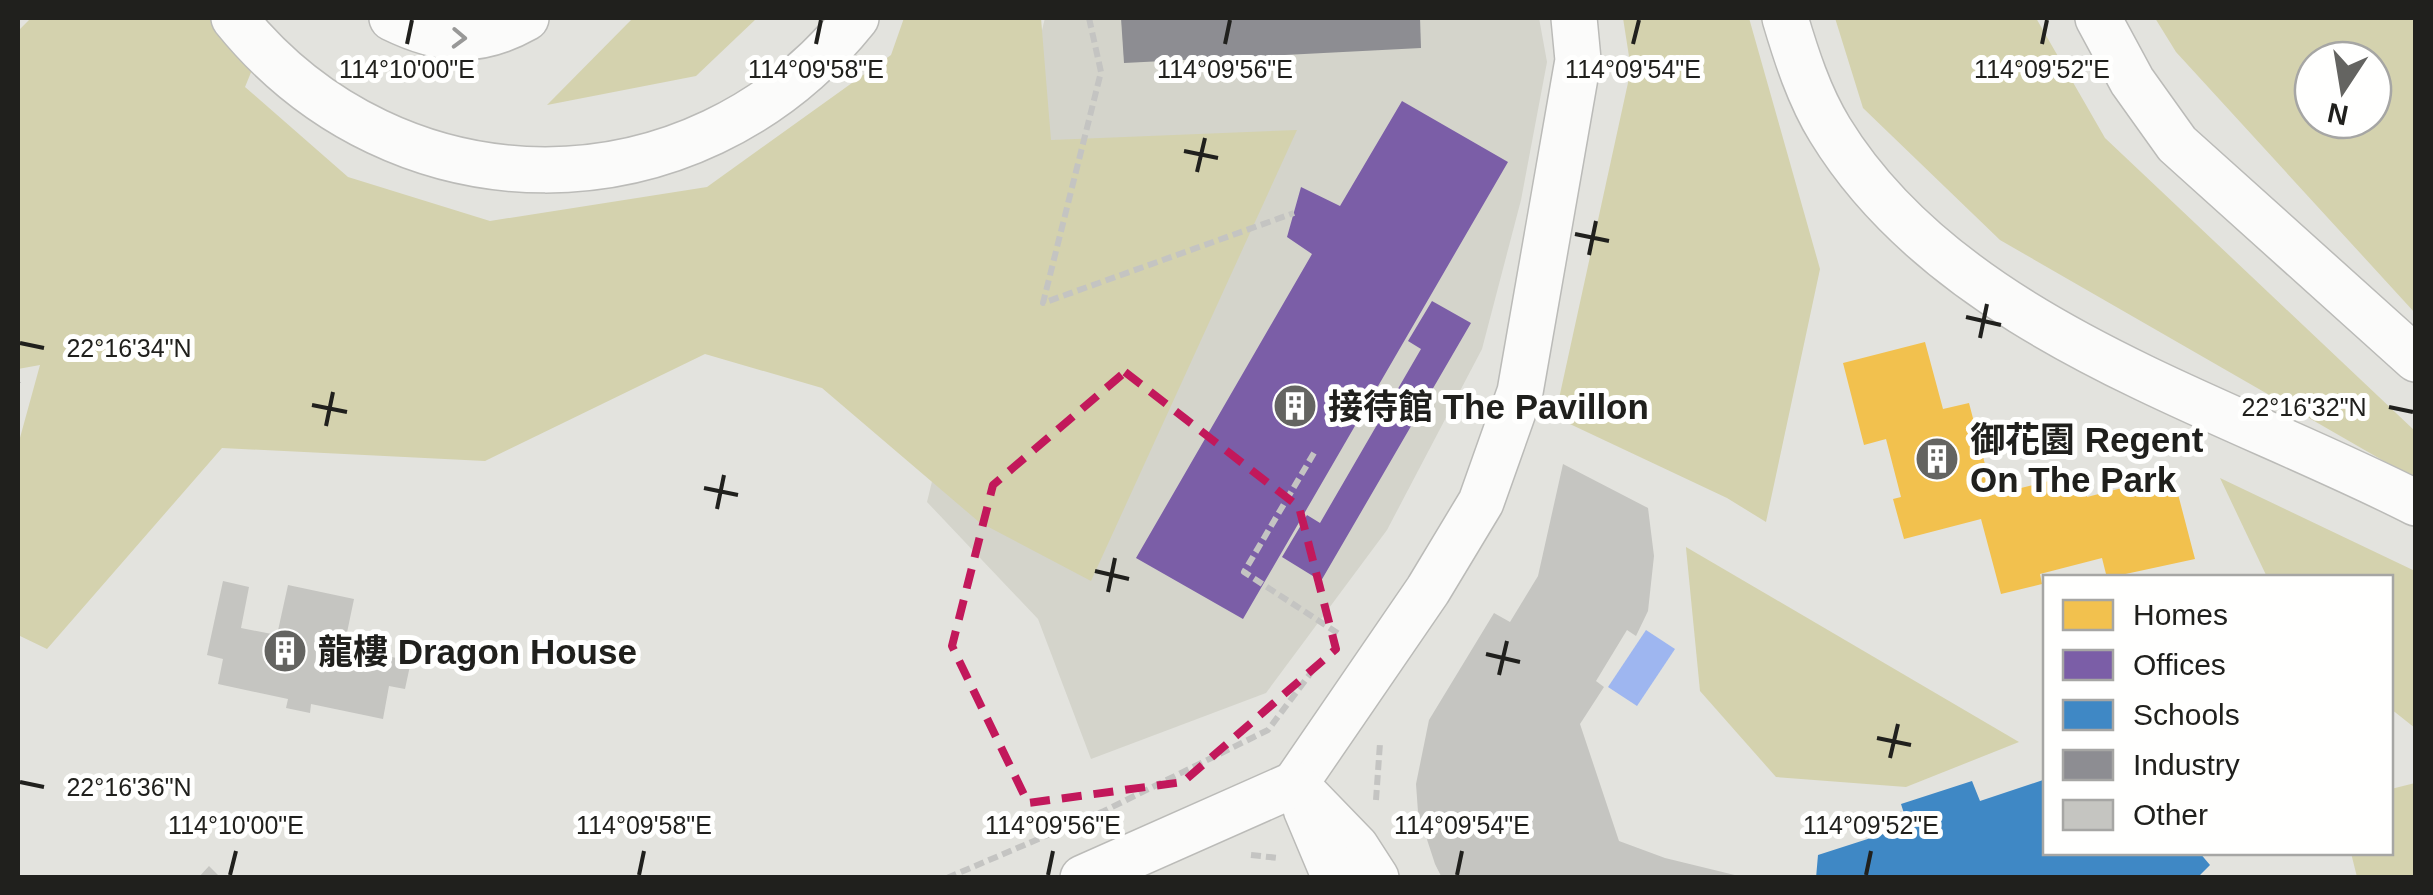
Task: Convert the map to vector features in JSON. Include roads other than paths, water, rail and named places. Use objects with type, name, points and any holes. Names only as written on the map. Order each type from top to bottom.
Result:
[{"type":"street","points":[[234,18],[286,74],[320,98],[399,139],[484,165],[568,170],[651,158],[695,143],[778,93],[856,18]]},
{"type":"street","points":[[392,18],[458,40],[496,34],[526,18]]},
{"type":"street","points":[[1083,878],[1295,784],[1428,590],[1487,486],[1520,392],[1578,60],[1574,18]]},
{"type":"street","points":[[1785,18],[1812,95],[1847,156],[1900,216],[1953,261],[2031,315],[2123,367],[2416,503]]},
{"type":"street","points":[[2098,18],[2132,81],[2176,144],[2416,359]]},
{"type":"street","points":[[1295,784],[1335,878]]},
{"type":"street","points":[[1295,784],[1356,847],[1376,878]]},
{"type":"water","points":[[1646,630],[1675,649],[1637,706],[1608,687]]},
{"type":"place","name":"接待館 The Pavillon","points":[[1295,406]]},
{"type":"place","name":"御花園 Regent On The Park","points":[[1937,459]]},
{"type":"place","name":"龍樓 Dragon House","points":[[285,651]]}]
